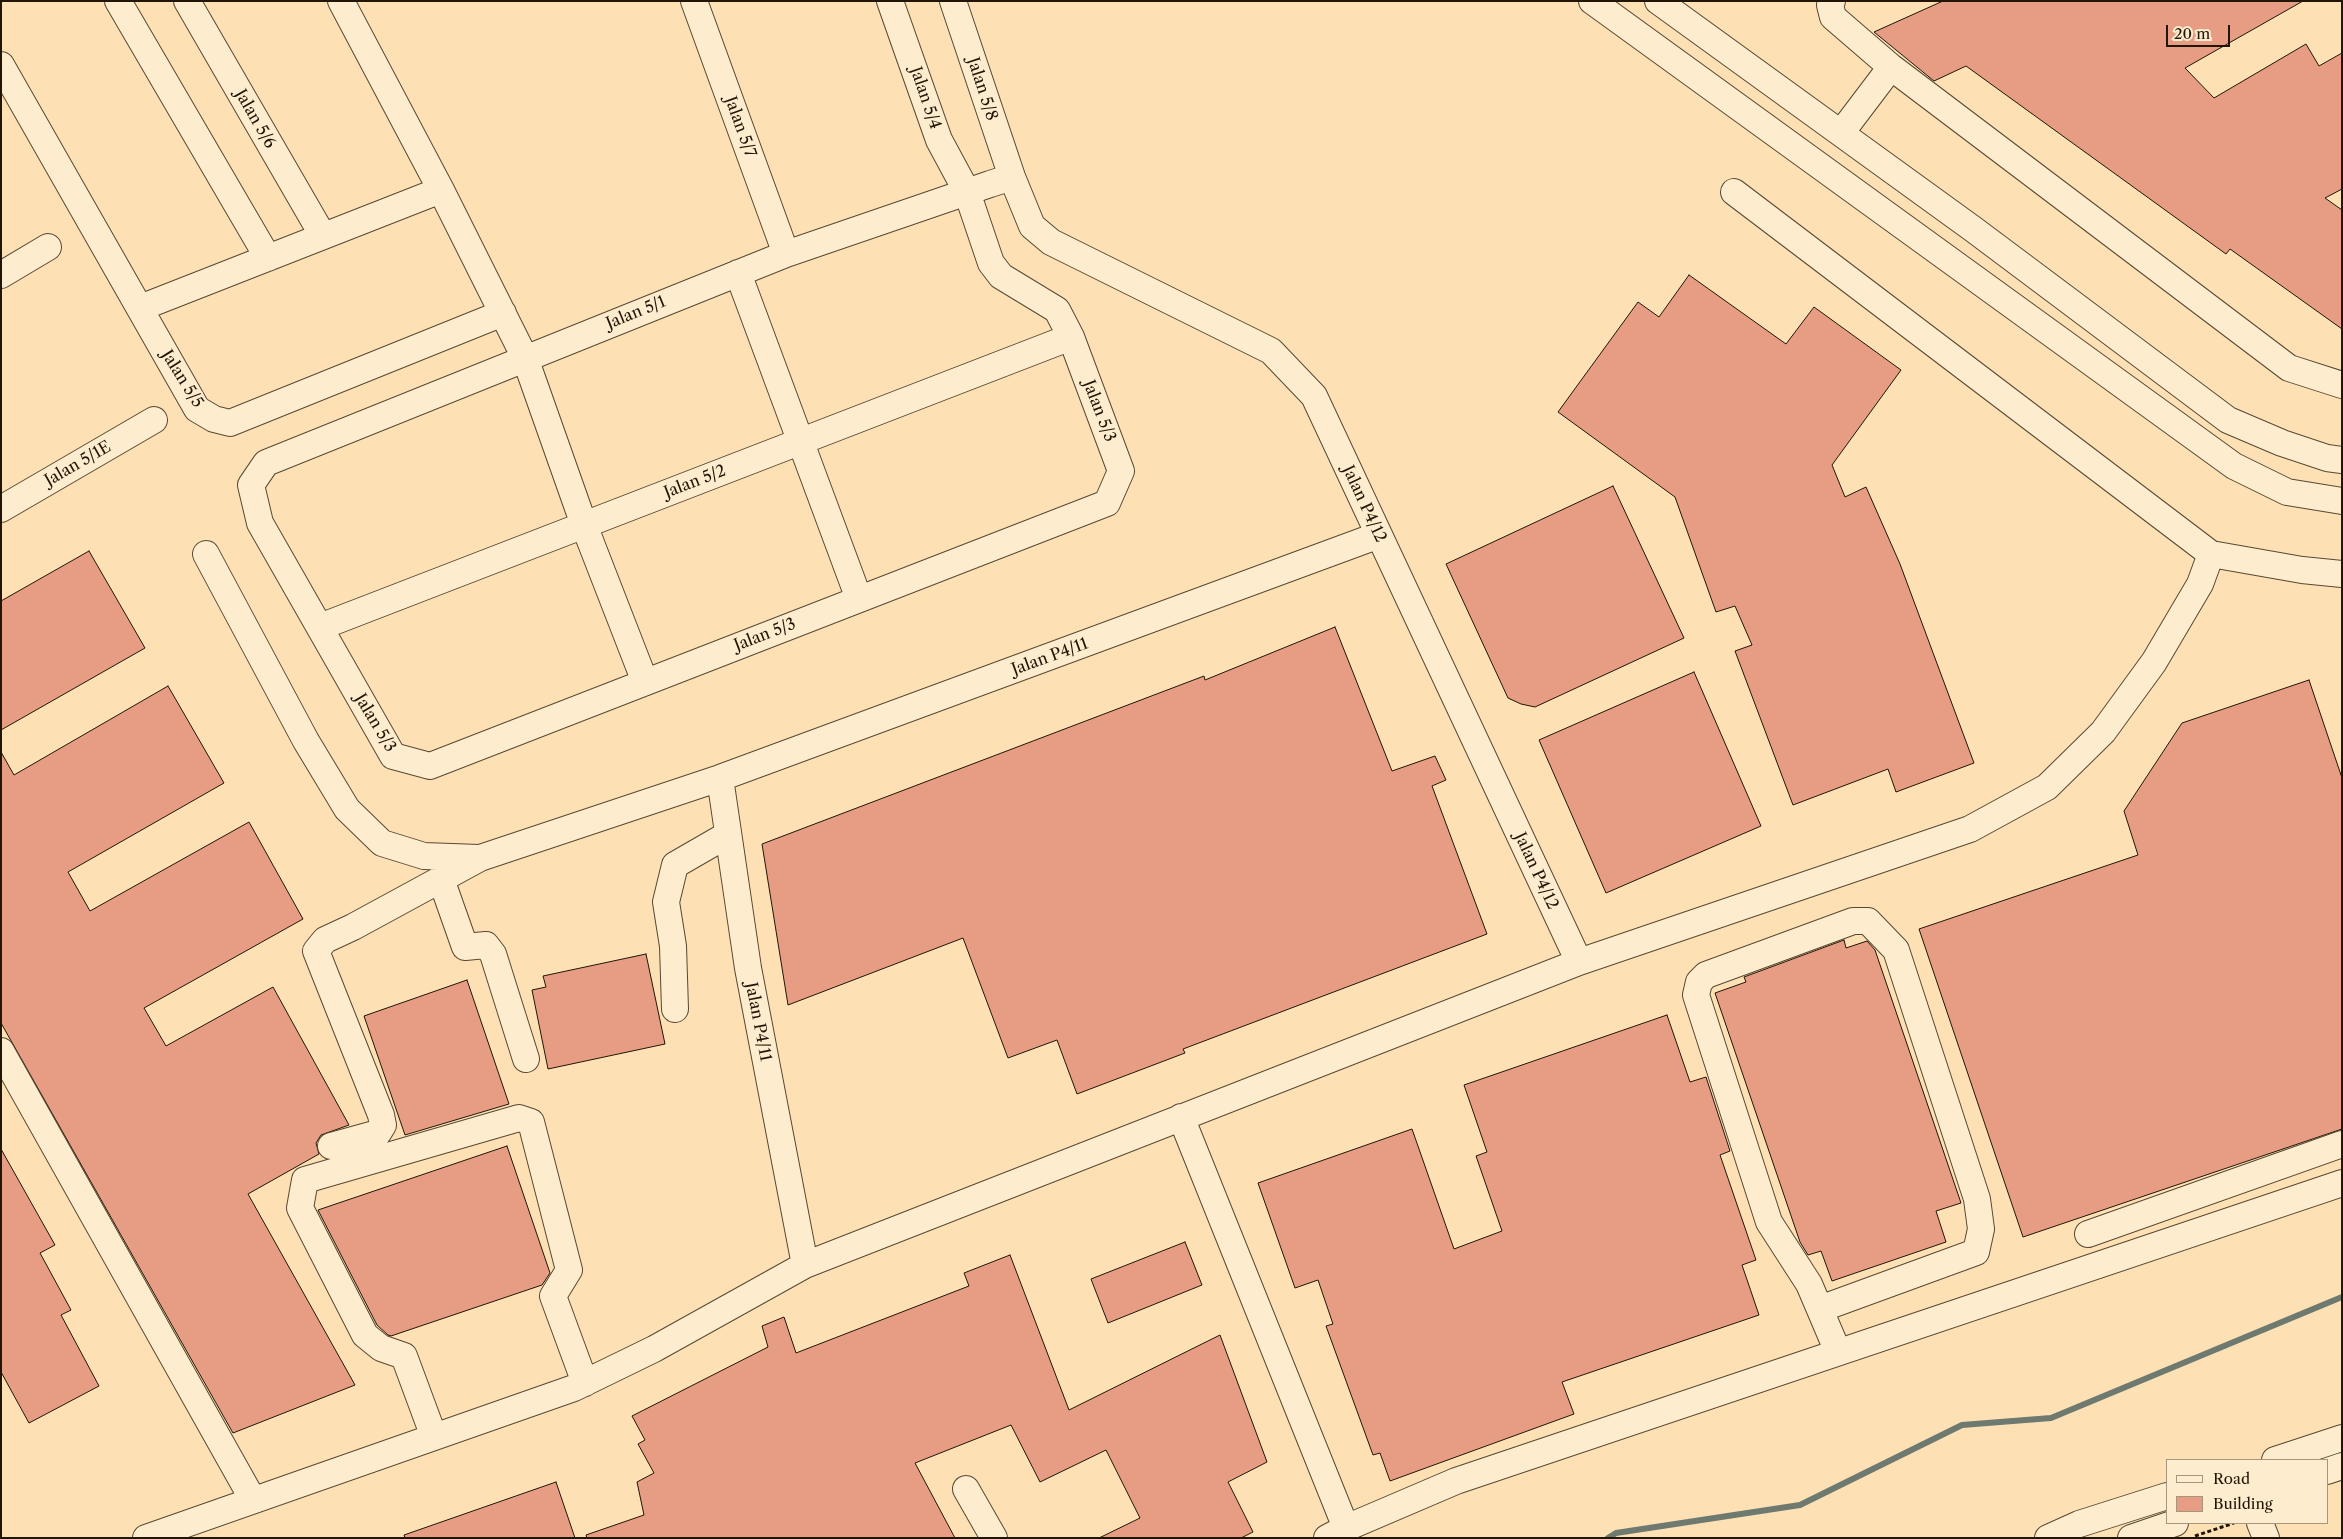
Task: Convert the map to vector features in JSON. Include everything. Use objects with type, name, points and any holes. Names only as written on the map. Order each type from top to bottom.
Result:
[{"type":"street","points":[[118,1],[268,258]]},
{"type":"street","name":"Jalan 5/6","points":[[187,1],[324,236]]},
{"type":"street","points":[[341,1],[441,190],[525,358],[584,525],[645,682]]},
{"type":"street","name":"Jalan 5/7","points":[[694,1],[786,254]]},
{"type":"street","name":"Jalan 5/4","points":[[890,1],[939,140],[967,192]]},
{"type":"street","name":"Jalan 5/8","points":[[953,1],[1012,177]]},
{"type":"street","points":[[1592,1],[2234,466],[2287,492],[2342,501]]},
{"type":"street","points":[[1658,1],[1973,229],[2228,420],[2282,443],[2327,458],[2342,460]]},
{"type":"street","points":[[1832,1],[1830,6],[1833,17],[1891,66],[2289,368],[2342,385]]},
{"type":"street","name":"Jalan 5/5","points":[[1,65],[197,409],[214,419],[230,423],[503,313]]},
{"type":"street","points":[[1841,134],[1891,66]]},
{"type":"street","name":"Jalan 5/1","points":[[266,463],[738,272],[1012,177]]},
{"type":"street","name":"Jalan P4/12","points":[[1012,177],[1032,226],[1051,242],[1271,351],[1314,396],[1579,962]]},
{"type":"street","points":[[140,308],[441,190]]},
{"type":"street","name":"Jalan 5/3","points":[[266,463],[252,485],[260,523],[393,756],[430,766],[1107,503],[1121,471],[1071,337],[1057,310],[1002,276],[991,263],[967,192]]},
{"type":"street","points":[[1734,192],[2211,554],[2302,570],[2342,574]]},
{"type":"street","points":[[1,275],[48,247]]},
{"type":"street","points":[[738,272],[858,599]]},
{"type":"street","name":"Jalan 5/2","points":[[320,627],[800,440],[1071,337]]},
{"type":"street","name":"Jalan 5/1E","points":[[1,509],[154,420]]},
{"type":"street","name":"Jalan P4/11","points":[[480,858],[720,778],[1379,535]]},
{"type":"street","points":[[206,554],[306,741],[347,809],[382,843],[424,856],[480,858]]},
{"type":"street","points":[[146,1538],[585,1383],[654,1349],[805,1265],[1579,962],[1970,829],[2047,787],[2103,732],[2154,662],[2200,584],[2211,554]]},
{"type":"street","name":"Jalan P4/11","points":[[720,778],[748,968],[805,1265]]},
{"type":"street","points":[[675,1009],[673,946],[666,902],[676,865],[727,835]]},
{"type":"street","points":[[331,1146],[378,1132],[383,1125],[381,1115],[316,951],[325,940],[480,858]]},
{"type":"street","points":[[441,879],[465,947],[486,945],[493,954],[526,1059]]},
{"type":"street","points":[[1820,1309],[1976,1252],[1981,1229],[1977,1199],[1896,950],[1868,921],[1853,921],[1706,975],[1699,982],[1696,994],[1769,1222],[1809,1284],[1838,1352]]},
{"type":"street","points":[[1,1051],[253,1500]]},
{"type":"street","points":[[1181,1117],[1336,1533],[1456,1481],[2342,1183]]},
{"type":"street","points":[[434,1437],[404,1356],[381,1348],[365,1335],[300,1208],[304,1180],[519,1118],[531,1122],[569,1270],[552,1296],[585,1383]]},
{"type":"street","points":[[2088,1234],[2342,1144]]},
{"type":"street","points":[[2278,1459],[2342,1438]]},
{"type":"street","points":[[2328,1471],[2342,1466]]},
{"type":"street","points":[[966,1489],[994,1538]]},
{"type":"street","points":[[2048,1538],[2079,1524],[2166,1496]]},
{"type":"street","points":[[2131,1538],[2172,1524]]},
{"type":"street","points":[[2260,1524],[2266,1538]]},
{"type":"path","points":[[2190,1538],[2231,1524]]},
{"type":"building","points":[[1943,1],[2303,1],[2185,68],[2214,98],[2306,44],[2319,66],[2342,53],[2342,189],[2325,198],[2342,210],[2342,329],[2230,249],[2226,254],[1966,66],[1934,81],[1874,32]]},
{"type":"building","points":[[1689,275],[1786,344],[1814,307],[1901,370],[1832,465],[1845,497],[1866,487],[1900,564],[1974,763],[1896,792],[1888,769],[1793,805],[1735,651],[1752,645],[1735,606],[1716,612],[1675,497],[1558,412],[1638,302],[1659,317]]},
{"type":"building","points":[[1613,486],[1684,638],[1535,707],[1521,704],[1508,698],[1446,564]]},
{"type":"building","points":[[89,551],[145,648],[1,730],[1,601]]},
{"type":"building","points":[[1335,627],[1392,771],[1435,756],[1446,780],[1432,786],[1487,934],[1183,1049],[1185,1053],[1077,1094],[1057,1040],[1008,1058],[963,938],[788,1005],[762,844],[1204,676],[1205,680]]},
{"type":"building","points":[[1694,672],[1761,826],[1606,893],[1539,740]]},
{"type":"building","points":[[2309,680],[2342,778],[2342,1129],[2023,1237],[1919,929],[2138,855],[2124,811],[2182,723]]},
{"type":"building","points":[[168,686],[224,783],[68,872],[90,911],[249,822],[303,919],[144,1008],[166,1046],[273,987],[349,1125],[321,1135],[316,1143],[319,1154],[248,1194],[355,1385],[233,1433],[1,1023],[1,752],[14,775]]},
{"type":"building","points":[[1844,940],[1846,948],[1867,941],[1875,950],[1961,1203],[1936,1211],[1946,1242],[1832,1281],[1821,1251],[1808,1255],[1800,1242],[1715,993],[1746,982],[1744,977]]},
{"type":"building","points":[[646,954],[665,1044],[548,1069],[532,990],[546,987],[543,976]]},
{"type":"building","points":[[467,980],[509,1104],[405,1135],[364,1016]]},
{"type":"building","points":[[1667,1015],[1690,1082],[1706,1077],[1730,1151],[1720,1155],[1756,1260],[1742,1265],[1759,1315],[1562,1382],[1574,1414],[1390,1481],[1380,1453],[1373,1455],[1326,1326],[1333,1324],[1318,1280],[1295,1288],[1258,1183],[1412,1129],[1454,1249],[1502,1231],[1476,1156],[1487,1152],[1464,1085]]},
{"type":"building","points":[[507,1146],[550,1273],[542,1285],[391,1336],[388,1335],[377,1325],[318,1210]]},
{"type":"building","points":[[1,1149],[55,1245],[40,1253],[71,1310],[61,1315],[99,1386],[29,1423],[1,1372]]},
{"type":"building","points":[[1185,1242],[1202,1285],[1108,1323],[1091,1279]]},
{"type":"building","points":[[1010,1255],[1069,1410],[1220,1335],[1267,1462],[1228,1482],[1253,1532],[1241,1538],[1099,1538],[1140,1518],[1106,1450],[1040,1482],[1011,1425],[915,1463],[955,1538],[587,1538],[586,1535],[644,1515],[637,1482],[654,1473],[638,1444],[645,1440],[632,1416],[768,1347],[762,1326],[784,1317],[796,1353],[969,1286],[964,1273]]},
{"type":"building","points":[[556,1482],[575,1538],[405,1538],[404,1535]]},
{"type":"waterway","points":[[1608,1538],[1616,1533],[1800,1505],[1962,1425],[2051,1418],[2342,1297]]}]
